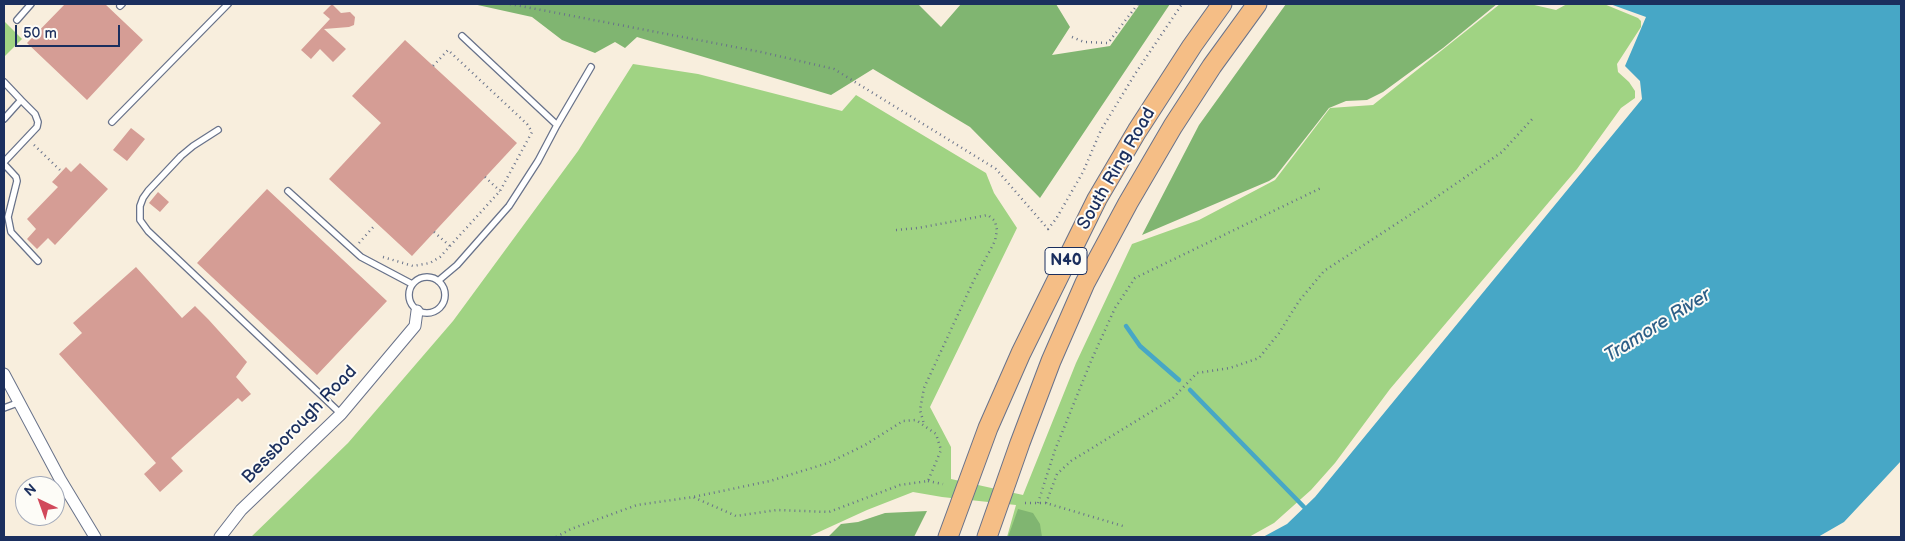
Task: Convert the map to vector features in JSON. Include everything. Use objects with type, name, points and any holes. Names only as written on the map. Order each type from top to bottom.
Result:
[{"type":"highway","name":"South Ring Road","points":[[948,537],[981,446],[1021,352],[1093,207],[1137,132],[1192,46],[1222,4]]},
{"type":"highway","name":"South Ring Road","points":[[987,537],[1051,361],[1086,283],[1128,203],[1173,126],[1212,66],[1257,4]]},
{"type":"street","name":"Bessborough Road","points":[[220,537],[241,510],[341,414],[415,326],[417,311]]},
{"type":"street","points":[[4,374],[60,478],[95,537]]},
{"type":"lane","points":[[17,20],[31,4]]},
{"type":"lane","points":[[112,122],[228,4]]},
{"type":"lane","points":[[462,36],[557,125]]},
{"type":"lane","points":[[438,281],[457,265],[509,206],[538,161],[591,67]]},
{"type":"lane","points":[[4,82],[35,114],[38,122],[37,127],[4,163],[16,177],[17,186],[9,210],[8,224],[15,238],[38,261]]},
{"type":"lane","points":[[4,119],[21,100]]},
{"type":"lane","points":[[218,130],[193,146],[148,191],[140,206],[138,214],[140,220],[148,231],[341,414]]},
{"type":"lane","points":[[288,191],[361,258],[412,284]]},
{"type":"lane","points":[[428,277],[438,281],[445,291],[445,297],[440,308],[429,313],[417,311],[413,307],[409,296],[412,284],[428,277]]},
{"type":"lane","points":[[4,408],[20,402]]},
{"type":"path","points":[[510,4],[761,52],[834,69],[996,169],[1048,229],[1056,219],[1083,172],[1101,130],[1135,74],[1182,4]]},
{"type":"path","points":[[1072,37],[1084,42],[1108,43],[1138,4]]},
{"type":"path","points":[[382,256],[413,266],[419,266],[440,257],[500,191],[532,130],[448,50],[433,66]]},
{"type":"path","points":[[1046,503],[1058,474],[1071,462],[1172,399],[1197,373],[1230,368],[1259,358],[1279,333],[1299,300],[1324,271],[1502,152],[1534,117]]},
{"type":"path","points":[[26,138],[61,172]]},
{"type":"path","points":[[485,177],[500,191]]},
{"type":"path","points":[[1038,503],[1055,450],[1091,361],[1115,308],[1135,278],[1323,187]]},
{"type":"path","points":[[896,230],[918,228],[988,214],[995,221],[997,230],[995,241],[924,388],[920,410],[924,426]]},
{"type":"path","points":[[364,247],[359,243],[375,225]]},
{"type":"path","points":[[434,232],[450,246]]},
{"type":"path","points":[[556,537],[570,529],[637,505],[665,499],[693,497],[770,481],[828,463],[865,445],[903,421],[916,420],[936,434],[941,450],[928,481]]},
{"type":"path","points":[[693,497],[736,516],[776,510],[829,512],[900,484],[928,481],[943,484]]},
{"type":"path","points":[[1025,503],[1046,503],[1123,526]]},
{"type":"green space","points":[[473,4],[918,4],[941,27],[961,4],[1056,4],[1070,27],[1052,55],[1110,46],[1140,4],[1170,4],[1040,198],[970,127],[873,69],[831,95],[637,37],[625,48],[615,42],[595,53],[562,40],[532,17]]},
{"type":"green space","points":[[1286,4],[1497,4],[1443,48],[1383,92],[1367,100],[1346,101],[1329,108],[1275,177],[1269,181],[1142,235],[1199,125]]},
{"type":"green space","points":[[1500,4],[1530,4],[1556,10],[1567,4],[1604,4],[1638,18],[1641,21],[1641,27],[1617,64],[1618,72],[1629,82],[1635,91],[1635,98],[1621,108],[1577,169],[1390,389],[1335,463],[1311,490],[1274,523],[1249,537],[1007,537],[1016,505],[913,492],[867,510],[808,537],[251,537],[348,443],[453,321],[578,151],[633,64],[698,74],[842,111],[856,95],[986,173],[994,193],[1017,228],[930,407],[951,447],[951,479],[1023,495],[1076,363],[1132,244],[1199,220],[1275,180],[1330,108],[1373,105]]},
{"type":"green space","points":[[4,21],[22,39],[5,56],[4,55]]},
{"type":"green space","points":[[1018,509],[1033,513],[1040,524],[1042,537],[1008,537]]},
{"type":"green space","points":[[927,511],[914,537],[828,537],[841,524],[858,522],[885,513]]},
{"type":"water","name":"Tramore River","points":[[1610,4],[1901,4],[1901,461],[1844,522],[1818,537],[1263,537],[1287,524],[1315,497],[1642,99],[1640,81],[1625,66],[1646,17]]},
{"type":"building","points":[[65,4],[105,4],[143,40],[87,100],[27,43]]},
{"type":"building","points":[[332,4],[341,13],[350,12],[355,17],[354,25],[349,27],[324,29],[346,49],[333,62],[320,49],[311,59],[301,50],[330,19],[323,13]]},
{"type":"building","points":[[405,40],[517,143],[412,256],[329,179],[381,123],[352,96]]},
{"type":"building","points":[[131,128],[145,139],[127,161],[113,150]]},
{"type":"building","points":[[80,163],[108,189],[55,245],[48,238],[37,249],[27,239],[36,229],[27,219],[58,187],[52,182],[66,167],[71,172]]},
{"type":"building","points":[[267,189],[387,301],[317,375],[197,263]]},
{"type":"building","points":[[158,192],[169,202],[160,212],[149,203]]},
{"type":"building","points":[[136,267],[182,318],[195,306],[247,362],[236,377],[251,394],[242,402],[238,398],[171,458],[183,471],[160,492],[144,474],[156,463],[59,354],[82,333],[73,323]]},
{"type":"waterway","points":[[1126,326],[1140,346],[1179,380]]},
{"type":"waterway","points":[[1190,390],[1304,507]]}]
